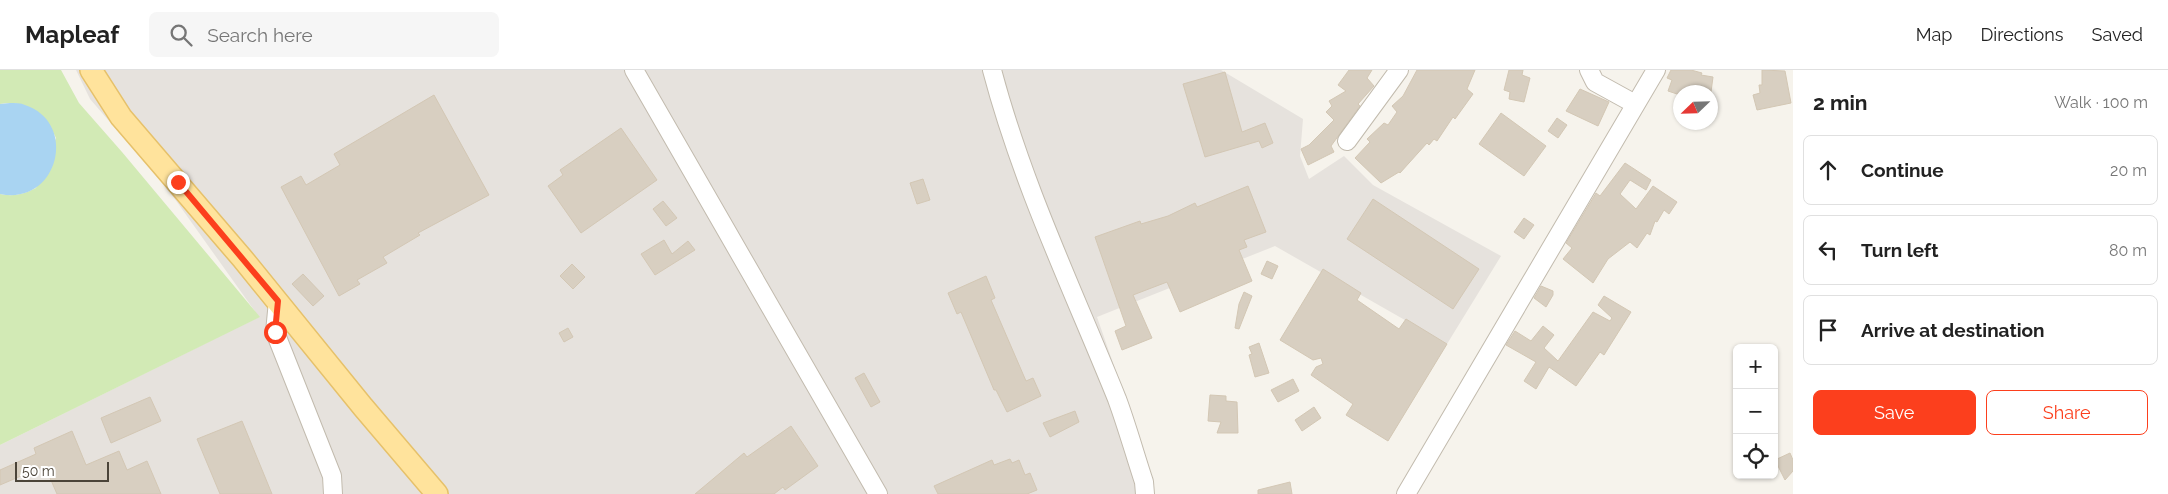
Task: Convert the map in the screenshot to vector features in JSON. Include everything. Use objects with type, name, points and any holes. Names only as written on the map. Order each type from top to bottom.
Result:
[{"type":"main road","points":[[91,70],[122,117],[278,301],[363,407],[437,494]]},
{"type":"street","points":[[634,70],[878,494]]},
{"type":"street","points":[[992,70],[1003,114],[1025,177],[1118,402],[1144,482],[1145,494]]},
{"type":"street","points":[[1347,141],[1399,70]]},
{"type":"street","points":[[1589,70],[1595,82],[1635,104]]},
{"type":"street","points":[[1406,494],[1656,70]]},
{"type":"street","points":[[278,301],[275,332],[332,476],[333,494]]},
{"type":"shaded area","points":[[76,70],[1221,70],[1303,119],[1300,156],[1309,179],[1344,156],[1373,185],[1501,256],[1447,344],[1275,246],[1097,317],[1145,455],[1152,494],[0,494],[0,445],[259,317],[167,188],[90,99]]},
{"type":"green space","points":[[0,70],[61,70],[79,103],[260,317],[0,445],[0,194],[19,194],[36,188],[56,138],[47,122],[34,110],[18,104],[0,104]]},
{"type":"water","points":[[0,104],[23,104],[42,114],[52,128],[56,144],[54,161],[48,176],[36,188],[20,194],[0,194]]},
{"type":"building","points":[[1349,70],[1372,70],[1367,78],[1374,86],[1358,104],[1360,106],[1331,146],[1334,152],[1308,165],[1301,149],[1309,145],[1334,120],[1326,112],[1332,106],[1329,101],[1346,91],[1338,85]]},
{"type":"building","points":[[1417,70],[1475,70],[1467,89],[1473,94],[1455,119],[1453,117],[1437,141],[1434,139],[1429,145],[1427,143],[1400,173],[1381,183],[1355,158],[1370,142],[1367,139],[1384,123],[1388,125],[1397,112],[1392,106],[1403,96]]},
{"type":"building","points":[[1509,70],[1523,70],[1522,75],[1530,78],[1524,102],[1509,99],[1510,92],[1504,90]]},
{"type":"building","points":[[1671,70],[1691,70],[1702,73],[1701,75],[1713,77],[1712,85],[1673,85],[1673,93],[1668,91],[1672,80],[1667,78]]},
{"type":"building","points":[[1762,70],[1785,71],[1791,103],[1757,110],[1753,95],[1760,93],[1759,85],[1762,85]]},
{"type":"building","points":[[1225,72],[1242,132],[1265,123],[1273,143],[1262,148],[1259,141],[1205,157],[1183,84]]},
{"type":"building","points":[[1580,89],[1609,102],[1598,126],[1566,111]]},
{"type":"building","points":[[434,95],[489,195],[418,233],[420,235],[383,257],[387,263],[357,280],[360,284],[339,296],[281,187],[301,176],[306,185],[340,165],[334,154]]},
{"type":"building","points":[[1501,113],[1546,146],[1524,176],[1479,144]]},
{"type":"building","points":[[1557,118],[1567,125],[1558,138],[1548,131]]},
{"type":"building","points":[[621,128],[657,180],[581,233],[548,186],[563,175],[560,170]]},
{"type":"building","points":[[1625,163],[1651,180],[1646,190],[1630,180],[1620,194],[1636,209],[1653,186],[1677,202],[1669,214],[1664,210],[1657,222],[1655,221],[1650,235],[1647,233],[1637,248],[1630,242],[1608,259],[1593,283],[1563,259],[1572,248],[1566,243],[1596,193],[1600,196]]},
{"type":"building","points":[[923,179],[930,200],[917,204],[910,183]]},
{"type":"building","points":[[1248,186],[1266,232],[1244,240],[1247,247],[1239,250],[1252,281],[1180,312],[1167,282],[1133,295],[1152,338],[1122,350],[1115,331],[1126,326],[1095,237],[1140,221],[1141,224],[1168,216],[1195,203],[1197,207]]},
{"type":"building","points":[[1373,199],[1479,269],[1453,309],[1347,239]]},
{"type":"building","points":[[663,201],[677,218],[666,226],[653,209]]},
{"type":"building","points":[[1524,218],[1534,225],[1524,239],[1514,232]]},
{"type":"building","points":[[664,240],[672,254],[688,241],[695,250],[655,275],[641,254]]},
{"type":"building","points":[[1267,261],[1278,266],[1272,279],[1261,274]]},
{"type":"building","points":[[572,264],[585,277],[573,289],[560,276]]},
{"type":"building","points":[[1323,269],[1361,293],[1357,300],[1399,329],[1406,319],[1447,344],[1388,441],[1346,415],[1353,404],[1311,375],[1316,367],[1323,364],[1321,358],[1313,360],[1280,340]]},
{"type":"building","points":[[303,274],[324,296],[313,306],[292,284]]},
{"type":"building","points":[[986,276],[995,298],[991,300],[1026,381],[1033,378],[1041,396],[1007,412],[996,390],[994,390],[961,312],[957,314],[948,293]]},
{"type":"building","points":[[1541,286],[1553,291],[1553,295],[1546,307],[1534,298]]},
{"type":"building","points":[[1244,292],[1252,296],[1239,329],[1235,328],[1239,304]]},
{"type":"building","points":[[1604,296],[1631,312],[1604,355],[1600,352],[1576,386],[1549,367],[1536,389],[1524,381],[1536,362],[1506,345],[1515,331],[1531,341],[1543,326],[1554,335],[1544,348],[1558,361],[1593,312],[1610,321],[1612,318],[1598,305]]},
{"type":"building","points":[[568,328],[573,337],[564,342],[559,333]]},
{"type":"building","points":[[1259,343],[1269,373],[1255,377],[1249,355],[1252,354],[1249,347]]},
{"type":"building","points":[[864,373],[880,402],[871,407],[855,378]]},
{"type":"building","points":[[1293,379],[1299,391],[1278,402],[1271,390]]},
{"type":"building","points":[[1210,395],[1226,396],[1226,401],[1237,402],[1238,433],[1217,433],[1221,422],[1208,421]]},
{"type":"building","points":[[150,397],[161,421],[111,443],[101,418]]},
{"type":"building","points":[[1314,407],[1321,418],[1302,431],[1295,420]]},
{"type":"building","points":[[1075,411],[1079,422],[1050,437],[1043,423]]},
{"type":"building","points":[[242,421],[272,494],[220,494],[197,439]]},
{"type":"building","points":[[791,426],[818,466],[785,490],[783,487],[774,494],[695,494],[744,453],[747,457]]},
{"type":"building","points":[[72,431],[86,465],[119,451],[127,470],[147,461],[161,494],[57,494],[47,471],[44,472],[42,467],[0,485],[0,470],[36,454],[34,448]]},
{"type":"building","points":[[1790,453],[1793,460],[1793,471],[1785,480],[1778,466],[1778,459]]},
{"type":"building","points":[[1010,459],[1012,463],[1019,460],[1025,475],[1030,473],[1037,490],[1027,494],[938,494],[934,486],[992,460],[994,465]]},
{"type":"building","points":[[1290,482],[1292,494],[1258,494],[1258,490]]},
{"type":"route","points":[[178,182],[278,301],[275,332]]}]
